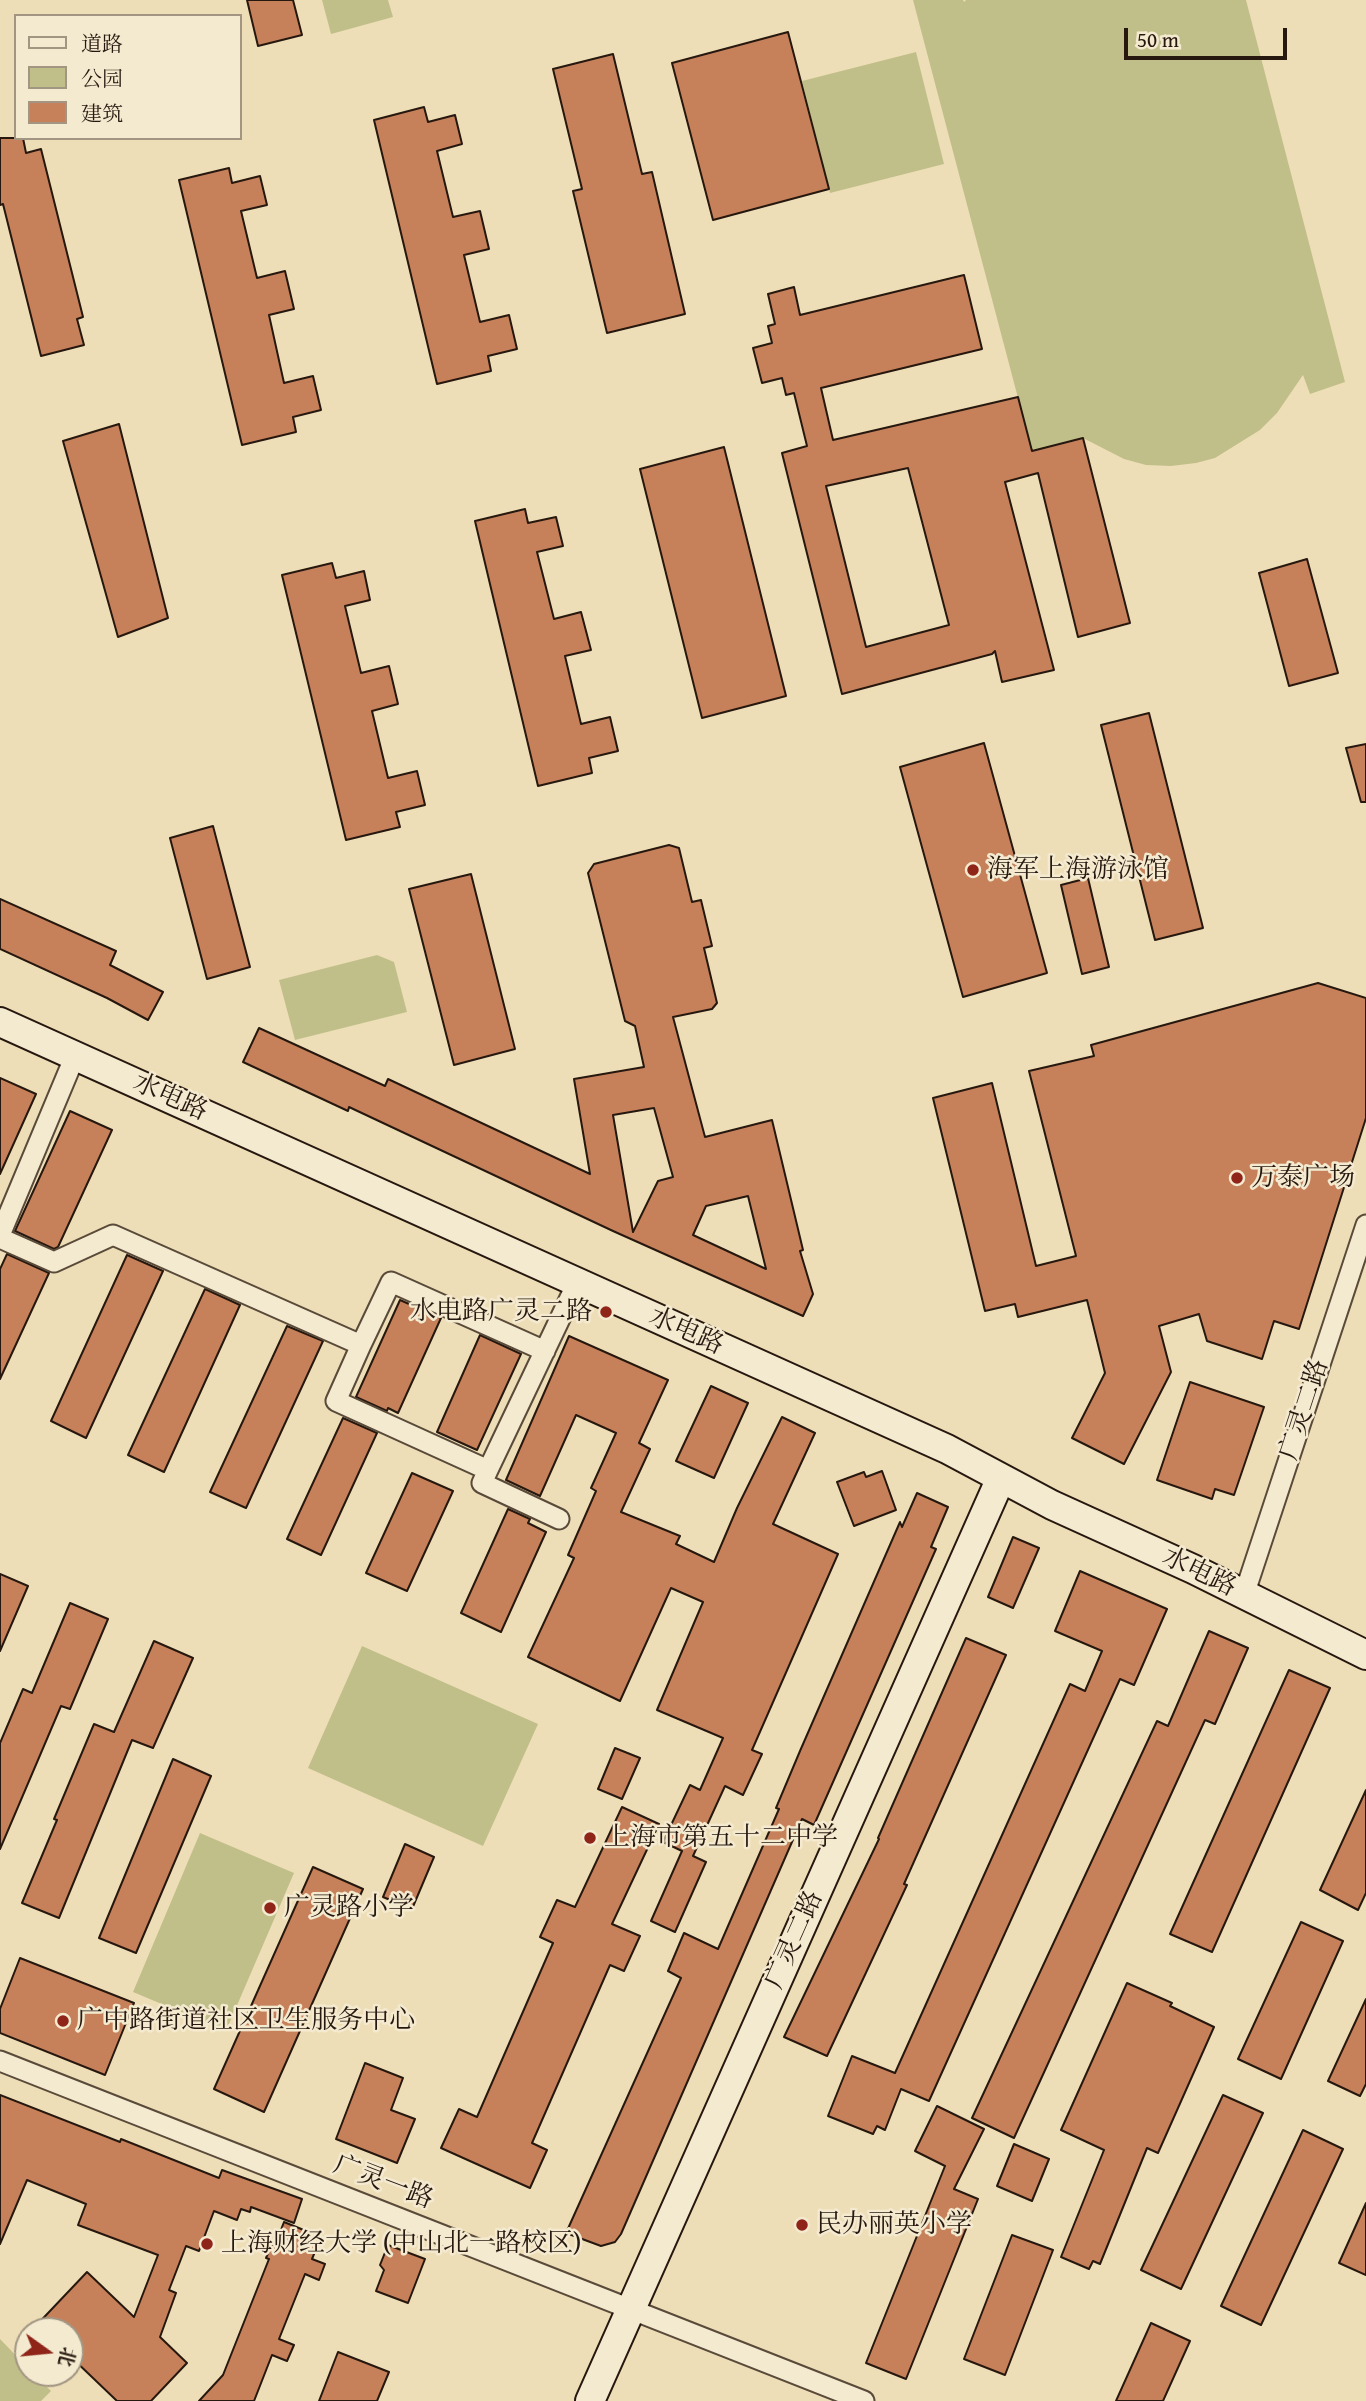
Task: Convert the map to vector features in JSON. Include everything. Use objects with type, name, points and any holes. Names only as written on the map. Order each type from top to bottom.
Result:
[{"type":"main road","name":"水电路","points":[[0,1022],[934,1444],[1052,1505],[1366,1655]]},
{"type":"main road","name":"广灵二路","points":[[590,2401],[1001,1478]]},
{"type":"street","points":[[75,1056],[0,1237],[54,1262],[113,1235],[361,1345]]},
{"type":"street","name":"广灵二路","points":[[1244,1595],[1366,1225]]},
{"type":"street","points":[[488,1471],[336,1401],[361,1345],[391,1282],[545,1351]]},
{"type":"street","points":[[559,1519],[482,1483],[577,1283]]},
{"type":"street","name":"广灵一路","points":[[0,2061],[864,2401]]},
{"type":"green space","points":[[322,0],[388,0],[393,17],[331,34]]},
{"type":"green space","points":[[913,0],[1246,0],[1345,382],[1310,394],[1303,375],[1277,413],[1260,430],[1215,458],[1196,463],[1146,465],[1124,459],[1083,438],[1032,451]]},
{"type":"green space","points":[[916,52],[944,164],[830,193],[802,81]]},
{"type":"green space","points":[[377,955],[394,962],[407,1012],[295,1040],[279,980]]},
{"type":"green space","points":[[362,1646],[538,1724],[483,1846],[308,1768]]},
{"type":"green space","points":[[200,1833],[294,1873],[226,2031],[133,1992]]},
{"type":"green space","points":[[0,2339],[14,2354],[14,2387],[47,2387],[51,2391],[41,2401],[0,2401]]},
{"type":"building","points":[[247,0],[293,0],[302,35],[258,46]]},
{"type":"building","points":[[788,32],[829,189],[713,220],[672,63]]},
{"type":"building","points":[[613,54],[642,174],[652,172],[685,314],[607,333],[573,191],[582,189],[553,69]]},
{"type":"building","points":[[424,107],[428,122],[455,115],[462,144],[437,151],[453,217],[480,211],[489,249],[464,255],[480,322],[509,315],[517,349],[488,356],[491,371],[437,384],[374,120]]},
{"type":"building","points":[[0,138],[23,140],[26,153],[41,149],[83,317],[77,319],[84,345],[41,356],[3,204],[0,205]]},
{"type":"building","points":[[229,168],[232,183],[260,176],[267,205],[241,211],[257,278],[285,271],[294,309],[269,315],[284,383],[313,376],[321,410],[293,417],[296,432],[242,445],[179,180]]},
{"type":"building","points":[[964,275],[982,349],[821,388],[833,440],[1018,397],[1032,451],[1083,438],[1130,623],[1078,637],[1038,473],[1005,482],[1054,670],[1002,682],[995,651],[842,694],[782,453],[807,446],[794,393],[786,395],[782,378],[762,383],[753,348],[772,343],[768,326],[775,324],[768,294],[794,287],[800,315]],"holes":[[[908,468],[949,625],[866,647],[826,486]]]},
{"type":"building","points":[[119,424],[168,618],[118,637],[63,441]]},
{"type":"building","points":[[724,447],[786,696],[702,718],[640,469]]},
{"type":"building","points":[[525,509],[528,523],[556,517],[563,546],[537,552],[554,619],[581,612],[591,650],[565,656],[581,724],[610,717],[618,751],[589,758],[592,773],[538,786],[475,521]]},
{"type":"building","points":[[1307,559],[1338,673],[1289,686],[1259,573]]},
{"type":"building","points":[[332,563],[336,578],[364,571],[370,600],[345,606],[361,673],[389,666],[398,704],[372,711],[388,778],[417,771],[425,805],[396,812],[400,827],[346,840],[282,575]]},
{"type":"building","points":[[1149,713],[1203,928],[1155,940],[1101,725]]},
{"type":"building","name":"海军上海游泳馆","points":[[984,743],[1047,973],[963,997],[900,767]]},
{"type":"building","points":[[1366,744],[1366,802],[1361,802],[1346,748]]},
{"type":"building","points":[[213,826],[250,967],[207,979],[170,838]]},
{"type":"building","points":[[669,845],[679,848],[692,902],[701,900],[712,946],[704,948],[717,1003],[712,1009],[673,1017],[705,1137],[772,1120],[803,1250],[800,1251],[813,1294],[803,1316],[613,1231],[349,1107],[348,1111],[243,1062],[259,1028],[385,1086],[388,1079],[590,1174],[574,1079],[644,1067],[635,1026],[625,1021],[588,873],[594,864]],"holes":[[[654,1108],[673,1177],[658,1181],[633,1232],[613,1115]],[[748,1196],[766,1269],[693,1235],[706,1206]]]},
{"type":"building","points":[[471,874],[515,1049],[454,1065],[409,889]]},
{"type":"building","points":[[1088,878],[1109,967],[1082,974],[1061,885]]},
{"type":"building","points":[[0,899],[116,951],[110,965],[163,992],[148,1020],[107,998],[0,949]]},
{"type":"building","name":"万泰广场","points":[[1318,983],[1366,998],[1366,1118],[1299,1329],[1274,1321],[1262,1359],[1207,1341],[1199,1314],[1159,1326],[1171,1372],[1124,1464],[1072,1438],[1105,1373],[1087,1300],[1018,1317],[1015,1304],[985,1311],[933,1098],[992,1083],[1036,1266],[1076,1256],[1029,1071],[1094,1056],[1091,1045]]},
{"type":"building","points":[[0,1078],[36,1094],[0,1174]]},
{"type":"building","points":[[70,1111],[112,1130],[58,1247],[54,1249],[15,1231]]},
{"type":"building","points":[[7,1254],[49,1273],[0,1379],[0,1269]]},
{"type":"building","points":[[127,1255],[163,1271],[86,1438],[51,1421]]},
{"type":"building","points":[[205,1289],[240,1305],[164,1472],[128,1455]]},
{"type":"building","points":[[400,1300],[441,1318],[398,1413],[356,1397]]},
{"type":"building","points":[[287,1326],[323,1341],[246,1508],[210,1492]]},
{"type":"building","points":[[480,1335],[521,1354],[477,1450],[437,1432]]},
{"type":"building","points":[[569,1336],[668,1380],[639,1443],[650,1449],[621,1512],[680,1536],[676,1544],[714,1562],[737,1508],[782,1417],[815,1433],[773,1524],[838,1554],[752,1750],[762,1754],[743,1795],[725,1786],[693,1856],[706,1862],[675,1932],[651,1921],[682,1851],[663,1842],[690,1785],[700,1790],[723,1738],[657,1710],[703,1602],[671,1588],[620,1701],[528,1657],[574,1558],[568,1555],[596,1491],[591,1488],[616,1433],[576,1415],[540,1496],[506,1480]]},
{"type":"building","points":[[1190,1382],[1264,1407],[1234,1495],[1215,1489],[1212,1499],[1157,1480]]},
{"type":"building","points":[[711,1386],[748,1403],[714,1478],[676,1461]]},
{"type":"building","points":[[343,1418],[377,1433],[321,1555],[287,1539]]},
{"type":"building","points":[[882,1471],[896,1510],[854,1526],[837,1482],[864,1472],[866,1477]]},
{"type":"building","points":[[412,1473],[453,1491],[407,1591],[366,1573]]},
{"type":"building","points":[[917,1493],[948,1507],[931,1547],[936,1549],[814,1825],[802,1819],[621,2234],[615,2242],[601,2246],[566,2233],[681,1978],[668,1971],[684,1933],[718,1949],[779,1809],[776,1808],[800,1751],[900,1522],[902,1527]]},
{"type":"building","points":[[508,1509],[530,1519],[528,1523],[546,1532],[501,1632],[461,1613]]},
{"type":"building","points":[[1013,1537],[1039,1548],[1013,1608],[988,1597]]},
{"type":"building","points":[[1080,1571],[1167,1609],[1134,1685],[1120,1679],[929,2101],[901,2089],[885,2130],[877,2126],[873,2134],[828,2116],[852,2056],[895,2073],[1070,1684],[1085,1691],[1102,1651],[1055,1631]]},
{"type":"building","points":[[0,1574],[28,1586],[0,1651]]},
{"type":"building","points":[[70,1603],[108,1619],[70,1709],[61,1706],[0,1849],[0,1743],[23,1689],[32,1693]]},
{"type":"building","points":[[1209,1631],[1248,1648],[1215,1724],[1205,1720],[1014,2138],[972,2118],[1157,1721],[1168,1726]]},
{"type":"building","points":[[966,1638],[1006,1655],[904,1884],[907,1885],[827,2056],[784,2037],[879,1839]]},
{"type":"building","points":[[154,1641],[193,1658],[153,1748],[132,1740],[59,1918],[22,1903],[94,1724],[114,1732]]},
{"type":"building","points":[[1289,1670],[1330,1688],[1212,1952],[1170,1934]]},
{"type":"building","points":[[615,1748],[640,1758],[622,1799],[598,1789]]},
{"type":"building","points":[[173,1759],[211,1776],[136,1953],[99,1938]]},
{"type":"building","points":[[1366,1790],[1366,1893],[1358,1910],[1320,1890]]},
{"type":"building","points":[[622,1807],[659,1824],[612,1924],[640,1936],[624,1971],[610,1965],[532,2143],[547,2150],[530,2188],[441,2148],[459,2109],[477,2117],[553,1943],[540,1937],[557,1900],[575,1907]]},
{"type":"building","points":[[405,1844],[434,1857],[412,1909],[383,1897]]},
{"type":"building","points":[[313,1867],[363,1889],[264,2112],[214,2089]]},
{"type":"building","points":[[1301,1922],[1343,1941],[1281,2079],[1238,2059]]},
{"type":"building","name":"广中路街道社区卫生服务中心","points":[[20,1958],[134,2003],[105,2075],[0,2033],[0,2009]]},
{"type":"building","points":[[1127,1983],[1172,2003],[1170,2006],[1214,2027],[1158,2153],[1147,2148],[1100,2264],[1093,2261],[1089,2269],[1061,2257],[1104,2150],[1061,2130]]},
{"type":"building","points":[[1366,1999],[1366,2084],[1360,2096],[1328,2081]]},
{"type":"building","points":[[365,2063],[403,2078],[391,2110],[415,2119],[397,2163],[336,2139]]},
{"type":"building","points":[[0,2095],[219,2178],[222,2170],[302,2199],[294,2223],[251,2207],[250,2212],[241,2209],[237,2220],[214,2211],[199,2251],[186,2246],[169,2290],[176,2293],[160,2337],[187,2363],[151,2401],[117,2401],[84,2369],[84,2317],[44,2317],[87,2272],[134,2317],[158,2255],[78,2225],[86,2204],[27,2180],[0,2244]]},
{"type":"building","points":[[1223,2095],[1263,2113],[1181,2289],[1141,2270]]},
{"type":"building","points":[[937,2106],[984,2129],[954,2189],[978,2199],[906,2379],[866,2363],[945,2166],[915,2151]]},
{"type":"building","points":[[1303,2130],[1343,2149],[1261,2325],[1221,2306]]},
{"type":"building","points":[[1014,2144],[1049,2159],[1032,2201],[997,2186]]},
{"type":"building","points":[[1366,2203],[1366,2275],[1339,2263]]},
{"type":"building","points":[[284,2222],[321,2237],[312,2259],[325,2264],[319,2280],[305,2274],[279,2339],[294,2345],[287,2361],[272,2355],[254,2401],[199,2401],[223,2375],[269,2259],[266,2258],[272,2244],[275,2245]]},
{"type":"building","points":[[1012,2235],[1053,2250],[1005,2375],[964,2359]]},
{"type":"building","points":[[388,2245],[425,2259],[408,2303],[376,2291],[384,2270],[380,2265]]},
{"type":"building","points":[[1151,2323],[1190,2341],[1163,2401],[1116,2401]]},
{"type":"building","points":[[338,2352],[389,2372],[377,2401],[319,2401]]},
{"type":"place","name":"海军上海游泳馆","points":[[973,870]]},
{"type":"place","name":"万泰广场","points":[[1237,1178]]},
{"type":"place","name":"水电路广灵二路","points":[[606,1312]]},
{"type":"place","name":"上海市第五十二中学","points":[[590,1838]]},
{"type":"place","name":"广灵路小学","points":[[270,1908]]},
{"type":"place","name":"广中路街道社区卫生服务中心","points":[[63,2021]]},
{"type":"place","name":"民办丽英小学","points":[[802,2225]]},
{"type":"place","name":"上海财经大学 (中山北一路校区)","points":[[207,2244]]}]
